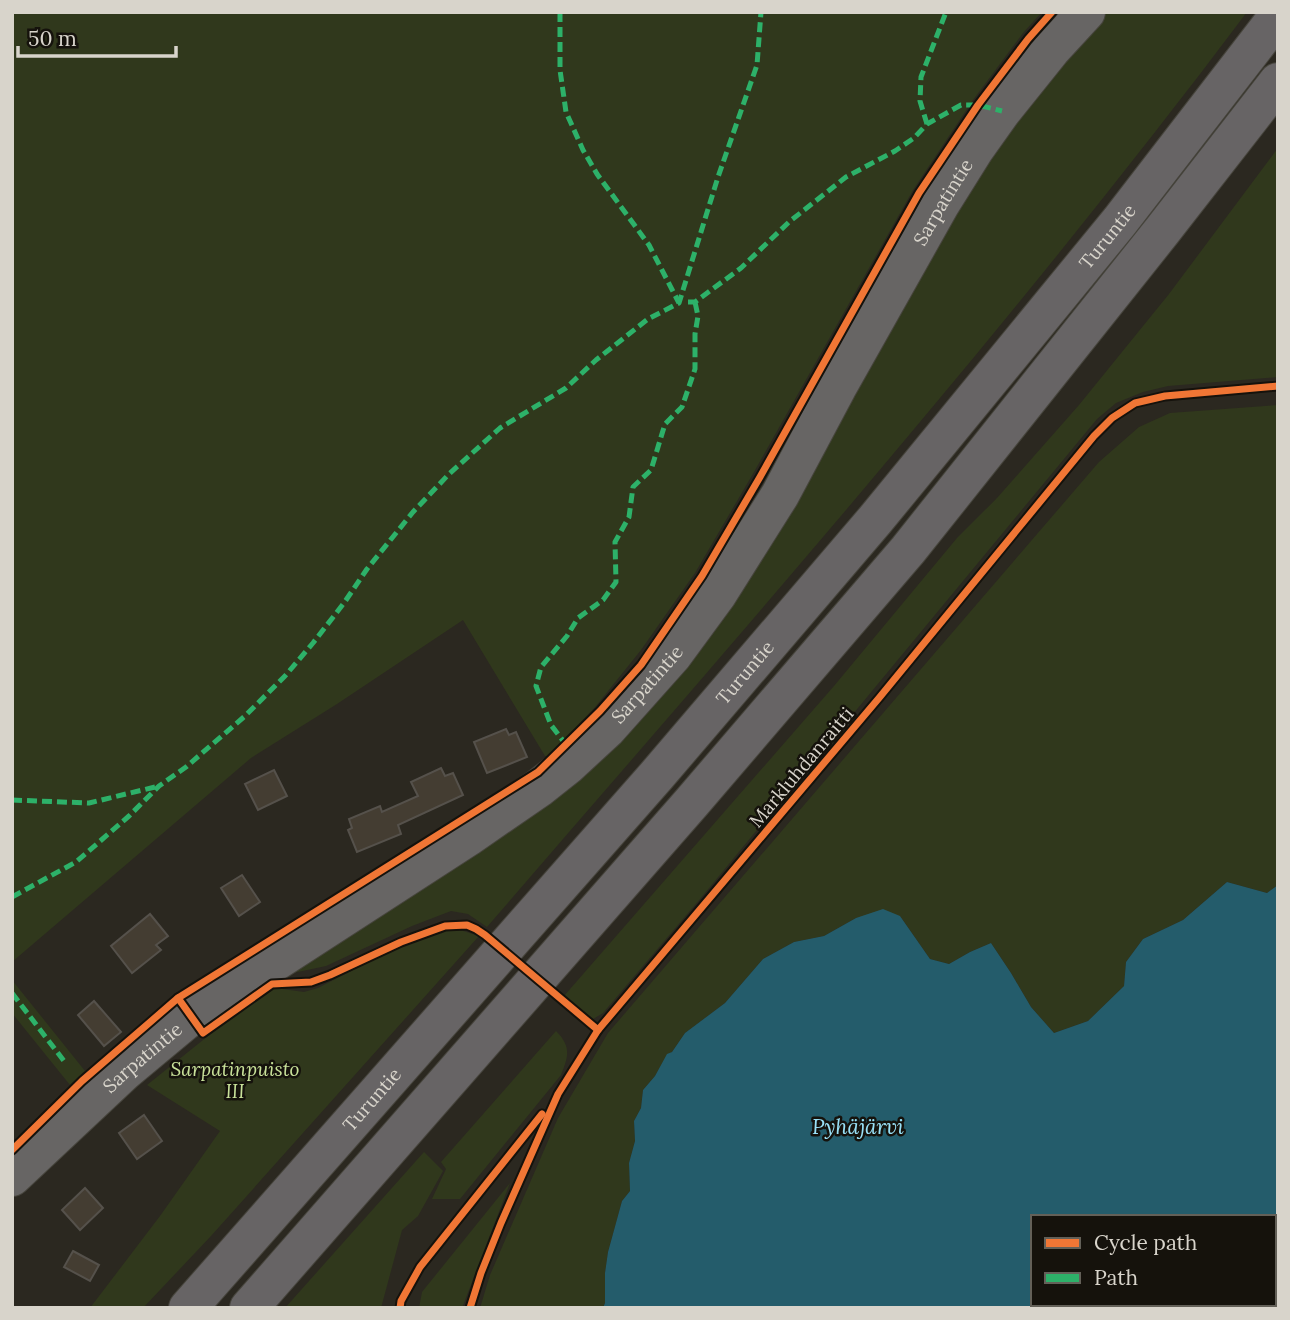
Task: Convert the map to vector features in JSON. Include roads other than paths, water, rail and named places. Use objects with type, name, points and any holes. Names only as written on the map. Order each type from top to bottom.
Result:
[{"type":"highway","name":"Turuntie","points":[[188,1308],[657,775],[875,520],[1121,221],[1278,16]]},
{"type":"highway","name":"Turuntie","points":[[249,1308],[908,550],[1278,82]]},
{"type":"main road","name":"Sarpatintie","points":[[12,1177],[124,1072],[190,1017],[540,788],[607,729],[673,655],[717,595],[780,495],[891,290],[968,160],[1002,111],[1051,50],[1086,12]]},
{"type":"water","name":"Pyhäjärvi","points":[[1227,882],[1267,893],[1278,885],[1278,1308],[603,1308],[608,1252],[622,1201],[630,1191],[629,1163],[635,1141],[634,1121],[641,1108],[643,1090],[685,1033],[725,1003],[763,959],[794,942],[824,936],[856,918],[883,909],[900,916],[930,959],[949,964],[991,943],[1031,1007],[1054,1033],[1088,1021],[1124,986],[1126,962],[1143,939],[1183,920]]},
{"type":"park label","name":"Sarpatinpuisto III","points":[[235,1080]]}]
